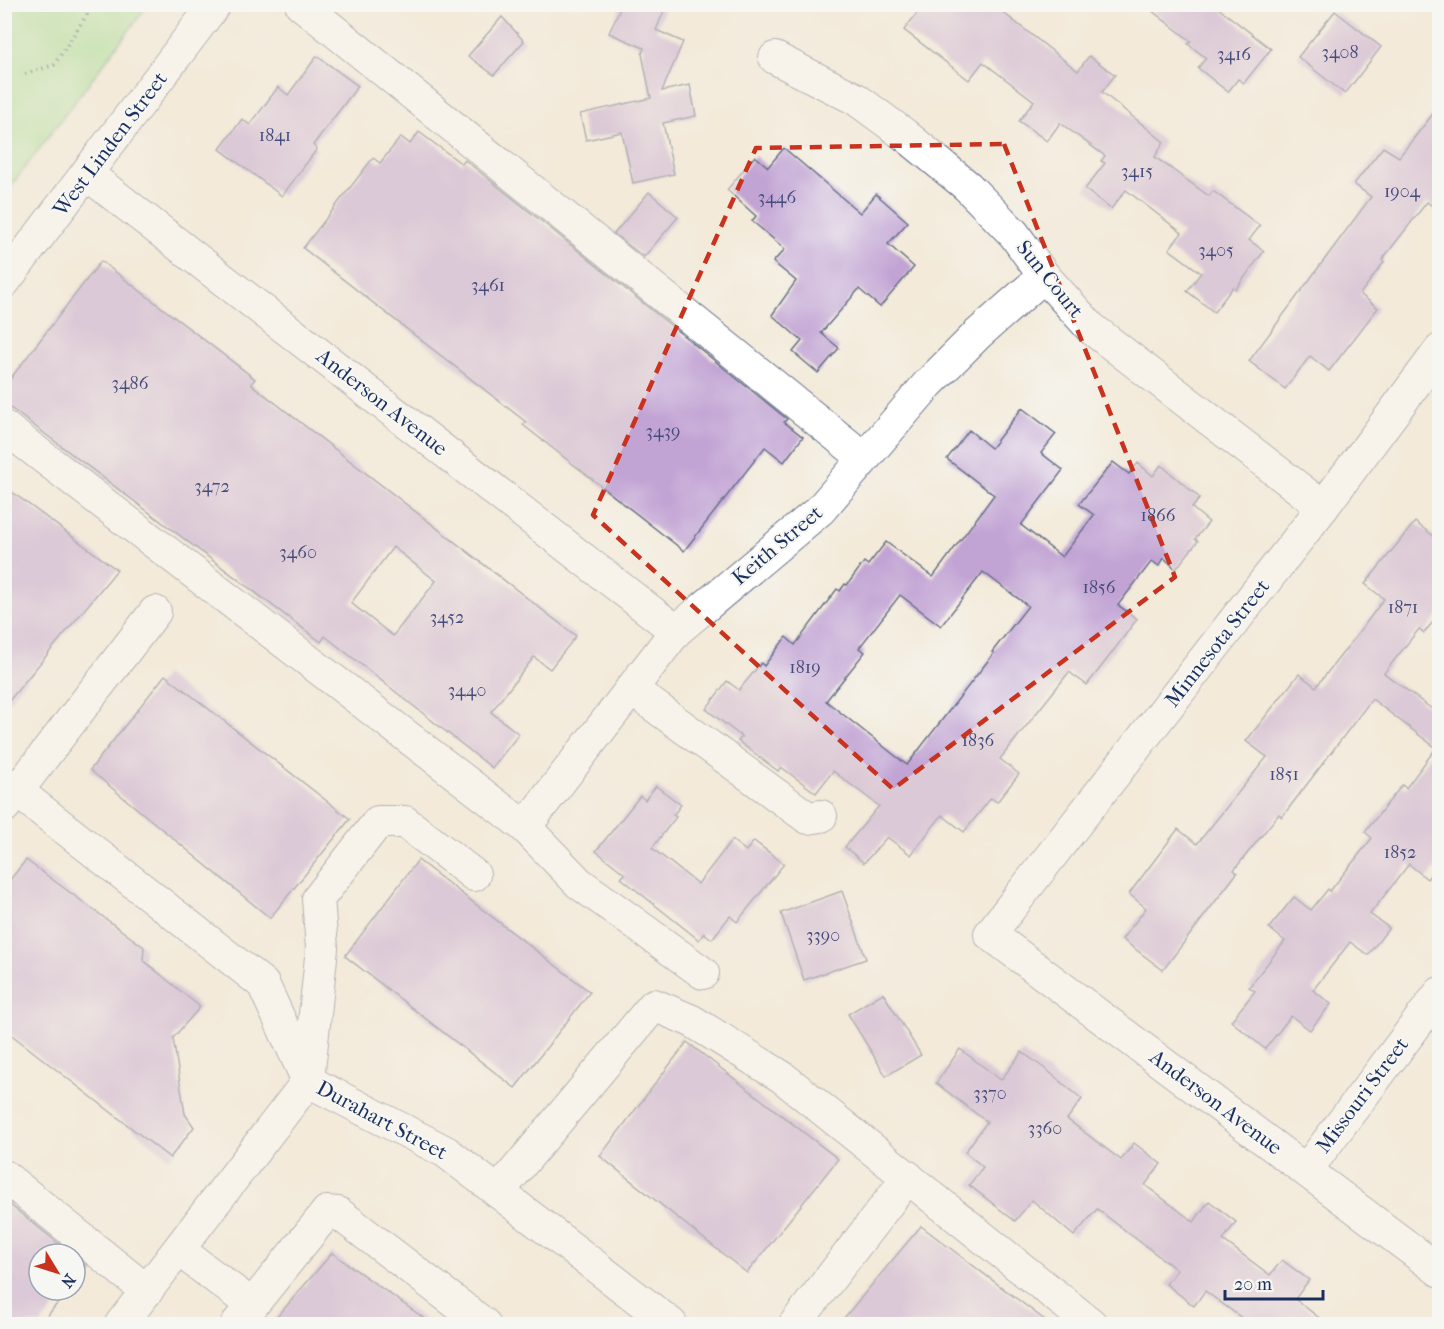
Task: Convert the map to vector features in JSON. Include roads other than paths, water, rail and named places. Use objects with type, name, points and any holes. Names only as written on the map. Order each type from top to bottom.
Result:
[{"type":"street","name":"West Linden Street","points":[[4,282],[215,4]]},
{"type":"street","points":[[301,4],[864,459]]},
{"type":"street","name":"Sun Court","points":[[775,58],[856,99],[905,135],[967,186],[991,210],[1014,234],[1044,276],[1091,328],[1323,507]]},
{"type":"street","name":"Anderson Avenue","points":[[87,174],[676,631]]},
{"type":"street","name":"Keith Street","points":[[525,827],[676,631],[704,604],[784,543],[820,510],[928,384],[978,334],[1044,276]]},
{"type":"street","name":"Minnesota Street","points":[[990,934],[1323,507],[1440,350]]},
{"type":"street","points":[[4,427],[525,827],[579,882],[703,973]]},
{"type":"street","points":[[155,612],[8,793],[263,984],[308,1081]]},
{"type":"street","points":[[631,689],[808,818],[821,816]]},
{"type":"street","points":[[308,1081],[322,948],[318,899],[378,822],[405,822],[474,875]]},
{"type":"street","name":"Anderson Avenue","points":[[990,934],[1307,1169],[1440,1271]]},
{"type":"street","name":"Missouri Street","points":[[1307,1169],[1440,993]]},
{"type":"street","points":[[498,1192],[654,1005],[692,1021],[782,1077],[1091,1324]]},
{"type":"street","name":"Durahart Street","points":[[121,1324],[308,1081],[446,1152],[670,1324]]},
{"type":"street","points":[[4,1176],[147,1291]]},
{"type":"street","points":[[795,1324],[908,1177]]},
{"type":"street","points":[[179,1250],[244,1315],[327,1212],[338,1214],[484,1324]]}]
